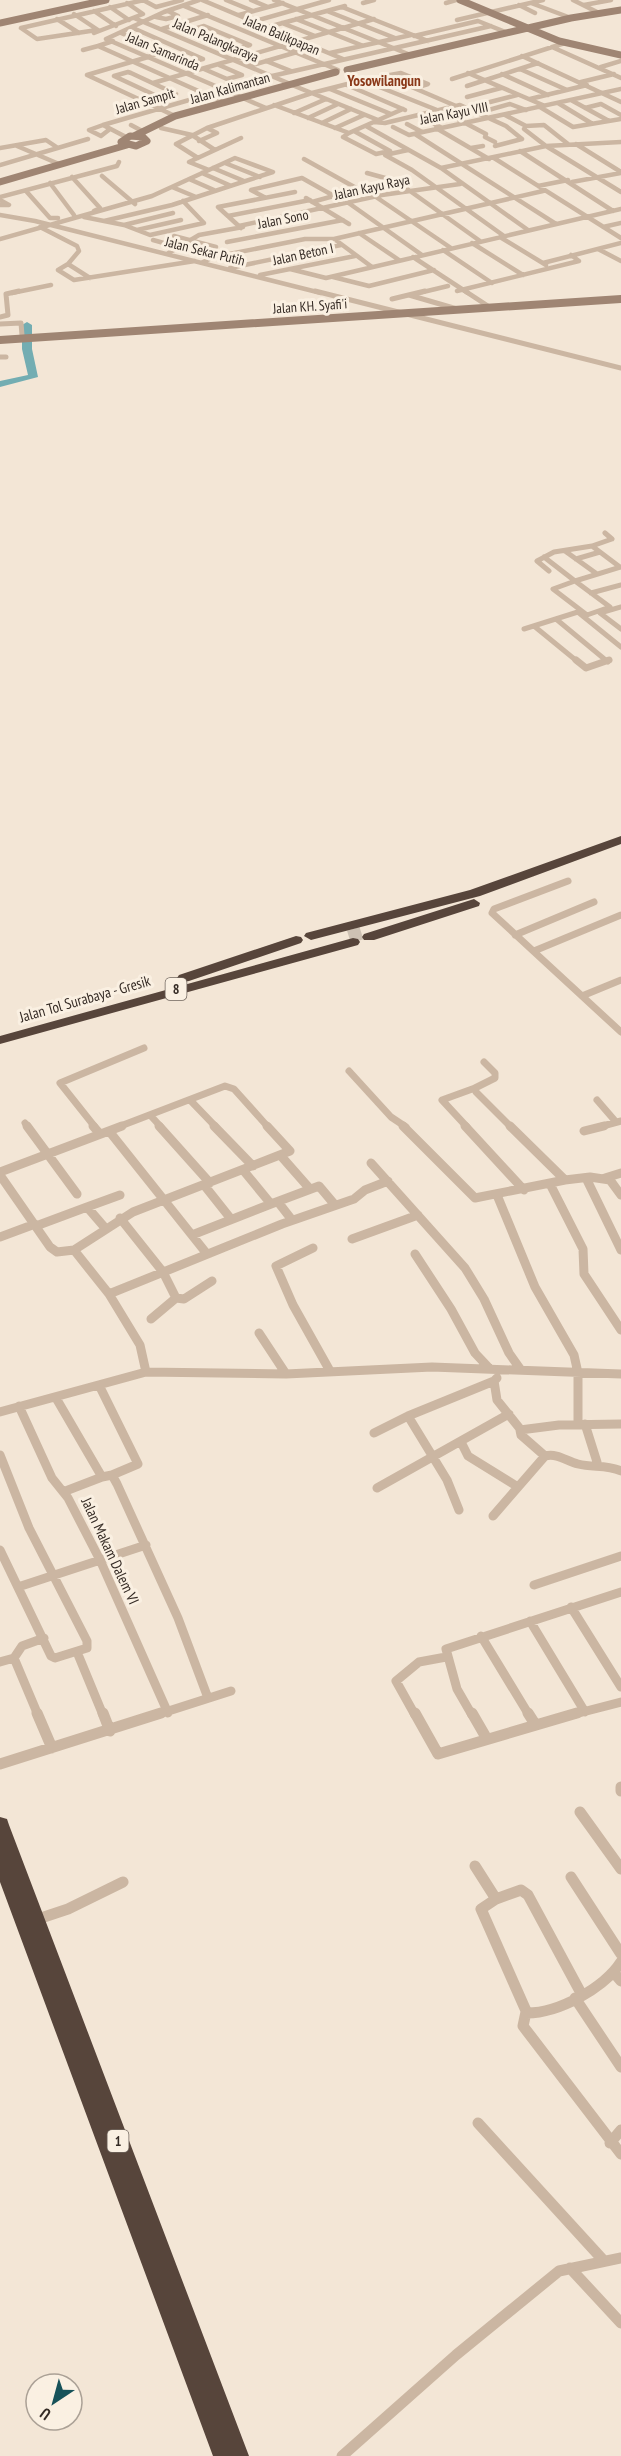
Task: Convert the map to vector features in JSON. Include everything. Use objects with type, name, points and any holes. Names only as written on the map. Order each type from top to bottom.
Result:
[{"type":"highway","points":[[621,840],[367,935],[480,901],[621,850]]},
{"type":"highway","points":[[311,936],[475,893]]},
{"type":"highway","name":"Jalan Tol Surabaya - Gresik","points":[[0,1031],[166,984],[296,940]]},
{"type":"highway","name":"Jalan Tol Surabaya - Gresik","points":[[0,1040],[351,940],[201,978],[166,984]]},
{"type":"highway","name":"1","points":[[0,1825],[30,1922],[224,2456]]},
{"type":"highway","name":"1","points":[[0,1856],[30,1922],[238,2456]]},
{"type":"main road","points":[[0,23],[71,12],[106,0]]},
{"type":"main road","points":[[458,0],[568,42],[599,52],[621,55]]},
{"type":"main road","points":[[530,28],[571,18],[621,10]]},
{"type":"main road","points":[[530,28],[599,13]]},
{"type":"main road","name":"Jalan Kalimantan","points":[[412,56],[530,28]]},
{"type":"main road","name":"Jalan Kalimantan","points":[[145,135],[175,116],[290,84],[530,28]]},
{"type":"main road","name":"Jalan Kalimantan","points":[[145,135],[198,111],[243,98]]},
{"type":"main road","points":[[0,180],[125,141],[134,136],[145,135],[147,141],[143,144],[125,141]]},
{"type":"main road","name":"Jalan KH. Syafi'i","points":[[0,340],[621,299]]},
{"type":"street","points":[[127,3],[143,14],[116,26],[95,31],[36,39],[21,28],[57,19],[71,12],[94,11],[127,3],[143,0],[155,7],[180,1]]},
{"type":"street","points":[[83,50],[98,46],[168,11],[201,0],[345,59]]},
{"type":"street","points":[[226,0],[253,11]]},
{"type":"street","points":[[251,0],[268,7]]},
{"type":"street","points":[[274,0],[412,56]]},
{"type":"street","points":[[235,27],[329,0]]},
{"type":"street","points":[[341,0],[374,19],[444,47]]},
{"type":"street","points":[[363,3],[374,0]]},
{"type":"street","points":[[446,3],[458,0]]},
{"type":"street","points":[[457,20],[519,3],[543,0]]},
{"type":"street","points":[[564,0],[584,5],[599,13]]},
{"type":"street","points":[[584,5],[610,0]]},
{"type":"street","name":"Jalan Balikpapan","points":[[180,1],[235,27],[437,110]]},
{"type":"street","points":[[238,15],[283,3]]},
{"type":"street","points":[[519,3],[535,13]]},
{"type":"street","points":[[529,3],[571,18]]},
{"type":"street","name":"Jalan Palangkaraya","points":[[110,7],[131,19],[162,29],[376,121]]},
{"type":"street","points":[[268,27],[342,7],[351,7]]},
{"type":"street","points":[[94,11],[116,26]]},
{"type":"street","points":[[156,17],[166,19],[178,15],[168,11]]},
{"type":"street","points":[[327,11],[395,38]]},
{"type":"street","name":"Jalan Samarinda","points":[[71,12],[95,31],[110,39],[266,108]]},
{"type":"street","points":[[162,29],[207,15]]},
{"type":"street","points":[[57,19],[79,33]]},
{"type":"street","points":[[296,19],[361,45]]},
{"type":"street","points":[[153,83],[374,19]]},
{"type":"street","points":[[51,20],[71,34]]},
{"type":"street","points":[[191,20],[250,45],[238,49],[191,30],[204,26]]},
{"type":"street","points":[[329,53],[413,33],[476,22],[508,33]]},
{"type":"street","points":[[282,23],[315,36]]},
{"type":"street","points":[[35,24],[53,37]]},
{"type":"street","name":"Jalan Sampit","points":[[102,125],[272,75],[490,26]]},
{"type":"street","points":[[121,33],[192,62],[203,59],[133,28]]},
{"type":"street","points":[[227,35],[244,30]]},
{"type":"street","points":[[181,48],[212,40]]},
{"type":"street","points":[[452,79],[568,42]]},
{"type":"street","points":[[98,46],[223,102]]},
{"type":"street","points":[[552,47],[601,67],[621,78]]},
{"type":"street","points":[[165,52],[87,75],[175,116]]},
{"type":"street","points":[[249,66],[297,52]]},
{"type":"street","points":[[522,56],[621,102]]},
{"type":"street","points":[[266,61],[291,71]]},
{"type":"street","points":[[601,67],[621,61]]},
{"type":"street","points":[[467,86],[538,63]]},
{"type":"street","points":[[204,69],[226,79],[242,75],[219,64]]},
{"type":"street","points":[[520,69],[567,90]]},
{"type":"street","points":[[101,70],[161,98],[176,94],[129,72],[114,76]]},
{"type":"street","points":[[198,158],[176,146],[207,128],[274,105],[347,84],[401,73],[428,84],[415,88]]},
{"type":"street","points":[[468,73],[546,106]]},
{"type":"street","points":[[502,74],[548,95]]},
{"type":"street","points":[[581,82],[614,74]]},
{"type":"street","points":[[386,76],[478,113],[521,138],[495,144],[486,137],[486,134],[450,115]]},
{"type":"street","points":[[347,84],[417,115]]},
{"type":"street","points":[[530,99],[588,85]]},
{"type":"street","points":[[121,92],[136,87]]},
{"type":"street","points":[[467,97],[501,88]]},
{"type":"street","points":[[330,89],[391,114]]},
{"type":"street","name":"Jalan Kayu VIII","points":[[393,127],[408,135],[415,134],[463,121],[491,119],[620,89]]},
{"type":"street","points":[[388,102],[425,92]]},
{"type":"street","points":[[490,102],[517,94]]},
{"type":"street","points":[[294,112],[326,99]]},
{"type":"street","points":[[572,100],[609,121]]},
{"type":"street","points":[[558,103],[591,123]]},
{"type":"street","points":[[308,118],[338,104]]},
{"type":"street","points":[[322,123],[365,104]]},
{"type":"street","points":[[478,113],[508,104],[526,110]]},
{"type":"street","points":[[585,108],[601,104],[621,117]]},
{"type":"street","points":[[274,105],[351,132],[391,151],[376,154],[343,137],[351,132],[403,109]]},
{"type":"street","points":[[376,121],[385,123],[457,106]]},
{"type":"street","points":[[540,107],[571,126],[609,121],[621,117]]},
{"type":"street","points":[[335,128],[364,115]]},
{"type":"street","points":[[506,115],[526,126],[544,125],[568,144]]},
{"type":"street","points":[[425,119],[538,186],[621,239]]},
{"type":"street","points":[[408,124],[422,132]]},
{"type":"street","points":[[102,125],[89,130],[101,136],[110,129]]},
{"type":"street","name":"Jalan Sampit","points":[[102,125],[125,141]]},
{"type":"street","points":[[131,125],[145,135]]},
{"type":"street","points":[[366,126],[441,168],[460,184],[528,230]]},
{"type":"street","points":[[526,126],[524,129],[546,146],[621,192]]},
{"type":"street","points":[[161,128],[192,135],[215,150]]},
{"type":"street","points":[[198,141],[217,133],[207,128]]},
{"type":"street","points":[[415,134],[517,196],[556,224]]},
{"type":"street","points":[[241,138],[189,162],[244,181]]},
{"type":"street","points":[[0,165],[88,139]]},
{"type":"street","points":[[0,148],[46,140],[58,148]]},
{"type":"street","points":[[52,143],[70,140],[78,142]]},
{"type":"street","points":[[441,168],[546,146],[621,142]]},
{"type":"street","points":[[507,143],[570,181],[613,211]]},
{"type":"street","points":[[575,143],[621,172]]},
{"type":"street","points":[[610,143],[621,150]]},
{"type":"street","points":[[23,144],[40,155]]},
{"type":"street","points":[[17,146],[57,163]]},
{"type":"street","points":[[471,148],[483,146]]},
{"type":"street","points":[[408,150],[385,155],[551,268]]},
{"type":"street","points":[[0,156],[10,162]]},
{"type":"street","points":[[26,191],[52,219],[132,203],[236,158],[273,172],[169,206],[104,221]]},
{"type":"street","points":[[304,159],[358,189]]},
{"type":"street","points":[[0,198],[117,166],[119,162]]},
{"type":"street","points":[[225,163],[261,177]]},
{"type":"street","points":[[538,186],[621,172]]},
{"type":"street","points":[[202,173],[229,185]]},
{"type":"street","points":[[367,173],[375,177],[388,177],[480,241]]},
{"type":"street","points":[[102,176],[132,203],[150,211]]},
{"type":"street","points":[[0,239],[100,209],[72,177]]},
{"type":"street","points":[[264,198],[251,190],[302,178],[334,196]]},
{"type":"street","points":[[189,179],[214,190]]},
{"type":"street","points":[[50,183],[76,216],[124,225],[150,236],[204,222],[183,201]]},
{"type":"street","points":[[280,183],[349,224]]},
{"type":"street","points":[[228,216],[311,201],[377,184]]},
{"type":"street","name":"Jalan Kayu Raya","points":[[190,240],[199,235],[327,210],[379,196],[460,184]]},
{"type":"street","points":[[370,186],[379,196],[451,248]]},
{"type":"street","points":[[172,187],[196,197]]},
{"type":"street","points":[[203,262],[214,257],[305,239],[337,238],[543,191]]},
{"type":"street","points":[[240,227],[218,207],[295,192]]},
{"type":"street","points":[[231,204],[255,193]]},
{"type":"street","points":[[346,193],[359,202]]},
{"type":"street","points":[[152,196],[169,206],[188,227]]},
{"type":"street","points":[[0,198],[9,205],[0,205]]},
{"type":"street","points":[[350,204],[423,255]]},
{"type":"street","points":[[111,208],[126,216]]},
{"type":"street","points":[[290,269],[323,278],[621,209]]},
{"type":"street","points":[[124,225],[173,213]]},
{"type":"street","name":"Jalan Sekar Putih","points":[[0,215],[47,224],[203,262],[621,368]]},
{"type":"street","points":[[137,230],[181,220]]},
{"type":"street","name":"Jalan Sono","points":[[227,242],[343,220]]},
{"type":"street","points":[[603,228],[621,223]]},
{"type":"street","points":[[40,227],[77,246],[79,251],[68,264],[58,270],[74,280],[195,261]]},
{"type":"street","points":[[337,238],[353,230]]},
{"type":"street","points":[[214,233],[227,242],[225,255]]},
{"type":"street","points":[[359,233],[399,260]]},
{"type":"street","points":[[174,236],[216,247]]},
{"type":"street","points":[[337,238],[355,256],[372,267]]},
{"type":"street","points":[[543,263],[598,249],[621,239]]},
{"type":"street","points":[[153,240],[214,257]]},
{"type":"street","points":[[167,254],[190,240]]},
{"type":"street","points":[[472,243],[523,275]]},
{"type":"street","points":[[221,267],[341,244]]},
{"type":"street","points":[[598,249],[621,261]]},
{"type":"street","points":[[443,250],[492,283]]},
{"type":"street","points":[[457,291],[579,261],[571,255]]},
{"type":"street","name":"Jalan Beton I","points":[[257,276],[355,256]]},
{"type":"street","points":[[410,258],[434,270],[487,308]]},
{"type":"street","points":[[410,258],[448,286],[487,308]]},
{"type":"street","points":[[68,264],[90,278]]},
{"type":"street","points":[[332,276],[369,286],[434,270]]},
{"type":"street","points":[[0,317],[8,315],[8,304],[3,292],[51,285]]},
{"type":"street","points":[[392,299],[448,286]]},
{"type":"street","points":[[408,295],[459,310]]},
{"type":"street","points":[[0,305],[8,304]]},
{"type":"street","points":[[0,324],[21,323],[21,337]]},
{"type":"street","points":[[605,533],[621,545]]},
{"type":"street","points":[[549,571],[537,562],[544,557],[612,539]]},
{"type":"street","points":[[592,546],[620,568]]},
{"type":"street","points":[[565,551],[597,574]]},
{"type":"street","points":[[576,559],[600,552]]},
{"type":"street","points":[[524,629],[579,611],[588,615],[610,607],[544,557]]},
{"type":"street","points":[[538,574],[558,568]]},
{"type":"street","points":[[620,568],[553,589],[621,647]]},
{"type":"street","points":[[591,593],[621,585]]},
{"type":"street","points":[[621,607],[600,614],[621,629]]},
{"type":"street","points":[[534,626],[586,668],[610,661],[556,619]]},
{"type":"street","points":[[568,881],[492,911],[621,1032]]},
{"type":"street","points":[[515,935],[594,902]]},
{"type":"street","points":[[534,951],[621,915]]},
{"type":"street","points":[[582,996],[621,980]]},
{"type":"street","points":[[100,1134],[60,1083],[144,1047]]},
{"type":"street","points":[[484,1062],[495,1073],[495,1078],[475,1089],[442,1100],[524,1190]]},
{"type":"street","points":[[348,1071],[391,1117],[407,1128],[474,1198],[524,1190],[565,1180],[605,1178],[621,1173]]},
{"type":"street","points":[[221,1087],[231,1087],[289,1147],[290,1152],[120,1218],[74,1250],[54,1250],[0,1173],[109,1131],[221,1087]]},
{"type":"street","points":[[475,1089],[565,1180]]},
{"type":"street","points":[[190,1100],[253,1166]]},
{"type":"street","points":[[584,1131],[618,1121],[597,1100]]},
{"type":"street","points":[[150,1115],[207,1184],[231,1219]]},
{"type":"street","points":[[25,1123],[77,1194]]},
{"type":"street","points":[[109,1131],[207,1254]]},
{"type":"street","points":[[281,1156],[310,1190]]},
{"type":"street","points":[[371,1163],[465,1268],[484,1299],[509,1353],[521,1370]]},
{"type":"street","points":[[243,1170],[292,1220]]},
{"type":"street","points":[[586,1178],[621,1250]]},
{"type":"street","points":[[605,1178],[614,1184],[621,1195]]},
{"type":"street","points":[[109,1294],[292,1220],[354,1199],[364,1190],[388,1181]]},
{"type":"street","points":[[550,1184],[583,1249],[584,1274],[621,1330]]},
{"type":"street","points":[[192,1234],[322,1187],[335,1205]]},
{"type":"street","points":[[0,1237],[120,1195]]},
{"type":"street","points":[[497,1195],[535,1287],[570,1347],[578,1373],[582,1424],[597,1462]]},
{"type":"street","points":[[87,1207],[106,1229]]},
{"type":"street","points":[[352,1239],[418,1215]]},
{"type":"street","points":[[120,1218],[163,1272],[176,1298]]},
{"type":"street","points":[[313,1248],[276,1266],[292,1305],[330,1371]]},
{"type":"street","points":[[74,1250],[109,1294],[140,1345],[146,1372]]},
{"type":"street","points":[[415,1254],[451,1309],[475,1353],[490,1369]]},
{"type":"street","points":[[151,1319],[176,1298],[184,1299],[212,1281]]},
{"type":"street","points":[[259,1333],[286,1374]]},
{"type":"street","points":[[0,1412],[146,1372],[286,1374],[432,1367],[621,1374]]},
{"type":"street","points":[[374,1433],[408,1416],[494,1381],[504,1370]]},
{"type":"street","points":[[494,1381],[497,1400],[521,1430],[521,1435],[545,1456]]},
{"type":"street","points":[[63,1492],[138,1464],[99,1385]]},
{"type":"street","points":[[56,1398],[107,1476],[146,1545],[178,1618],[208,1698]]},
{"type":"street","name":"Jalan Makam Dalem VI","points":[[19,1406],[52,1478],[63,1492],[100,1560],[168,1713]]},
{"type":"street","points":[[377,1488],[509,1414]]},
{"type":"street","points":[[408,1416],[434,1458],[459,1510]]},
{"type":"street","points":[[521,1430],[582,1424],[621,1424]]},
{"type":"street","points":[[461,1442],[468,1456],[518,1486]]},
{"type":"street","points":[[493,1516],[545,1456],[557,1454],[578,1464],[597,1462],[621,1471]]},
{"type":"street","points":[[0,1455],[29,1528],[88,1646],[77,1652],[53,1658],[0,1550]]},
{"type":"street","points":[[0,1483],[11,1479]]},
{"type":"street","points":[[18,1587],[146,1545]]},
{"type":"street","points":[[534,1585],[621,1556]]},
{"type":"street","points":[[487,1739],[457,1689],[446,1657],[446,1649],[621,1592]]},
{"type":"street","points":[[571,1607],[621,1687]]},
{"type":"street","points":[[530,1620],[585,1712]]},
{"type":"street","points":[[481,1636],[535,1724]]},
{"type":"street","points":[[0,1662],[14,1658],[22,1646],[44,1638]]},
{"type":"street","points":[[77,1652],[110,1731]]},
{"type":"street","points":[[446,1657],[419,1662],[404,1671],[396,1682],[435,1753],[621,1702]]},
{"type":"street","points":[[14,1658],[52,1748]]},
{"type":"street","points":[[0,1764],[168,1713],[231,1691]]},
{"type":"street","points":[[580,1812],[621,1869]]},
{"type":"street","points":[[475,1866],[496,1899]]},
{"type":"street","points":[[571,1877],[621,1954]]},
{"type":"street","points":[[30,1922],[68,1909],[123,1882]]},
{"type":"street","points":[[621,2067],[599,2038],[525,1892],[519,1890],[496,1899],[481,1909],[526,2012],[522,2026],[610,2143],[621,2154]]},
{"type":"street","points":[[526,2012],[534,2013],[618,1977],[621,1962]]},
{"type":"street","points":[[478,2123],[604,2261]]},
{"type":"street","points":[[610,2143],[621,2130]]},
{"type":"street","points":[[342,2456],[559,2271],[621,2258]]},
{"type":"street","points":[[570,2268],[621,2323]]},
{"type":"waterway","points":[[0,384],[33,377],[27,349],[27,325]]},
{"type":"tunnel","points":[[349,937],[365,932]]},
{"type":"district","name":"Yosowilangun","points":[[384,81]]}]
